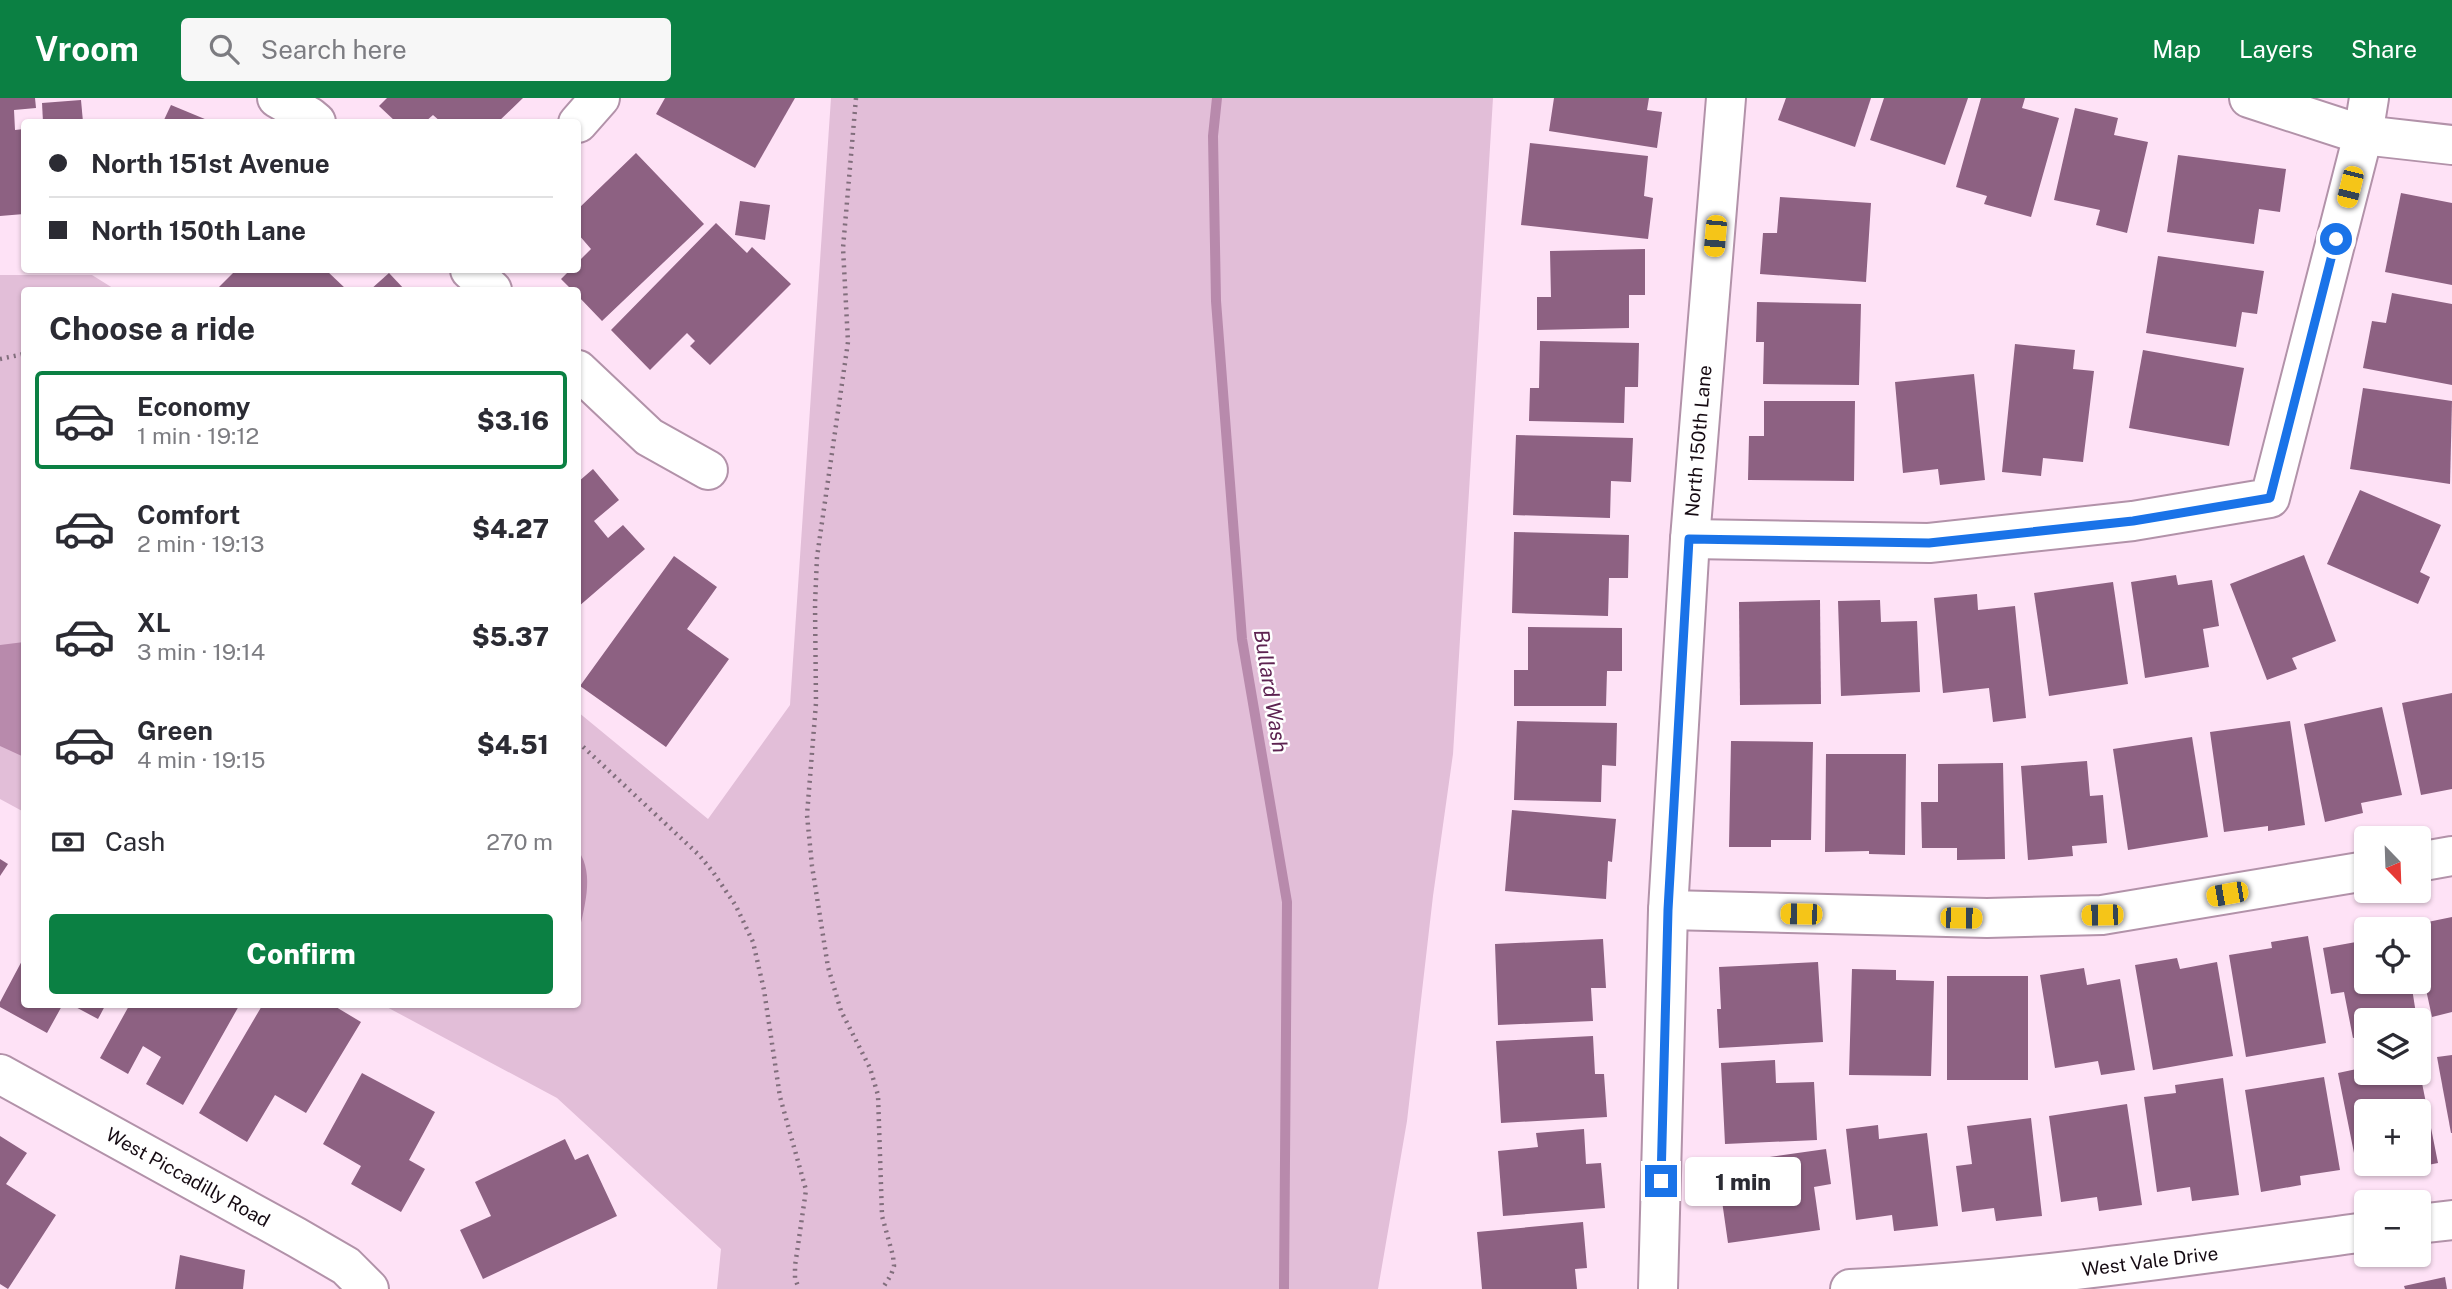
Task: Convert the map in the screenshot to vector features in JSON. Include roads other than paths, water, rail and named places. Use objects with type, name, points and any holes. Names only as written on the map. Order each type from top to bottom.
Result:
[{"type":"street","points":[[277,98],[312,119]]},
{"type":"street","points":[[581,120],[600,98]]},
{"type":"street","name":"North 150th Lane","points":[[1658,1289],[1668,910],[1689,539],[1726,98]]},
{"type":"street","points":[[2249,98],[2363,135],[2452,145]]},
{"type":"street","points":[[1689,539],[1929,543],[2133,521],[2270,498],[2363,135],[2369,98]]},
{"type":"street","points":[[473,273],[489,287]]},
{"type":"street","points":[[581,373],[649,437],[708,470]]},
{"type":"street","points":[[2431,860],[2452,856]]},
{"type":"street","points":[[1668,910],[1987,918],[2102,915],[2354,873]]},
{"type":"street","name":"West Piccadilly Road","points":[[0,1074],[346,1266],[369,1289]]},
{"type":"street","points":[[2431,1222],[2452,1220]]},
{"type":"street","name":"West Vale Drive","points":[[1850,1289],[2122,1265],[2354,1234]]},
{"type":"waterway","name":"Bullard Wash","points":[[1217,98],[1213,136],[1216,301],[1242,639],[1287,902],[1284,1289]]}]
